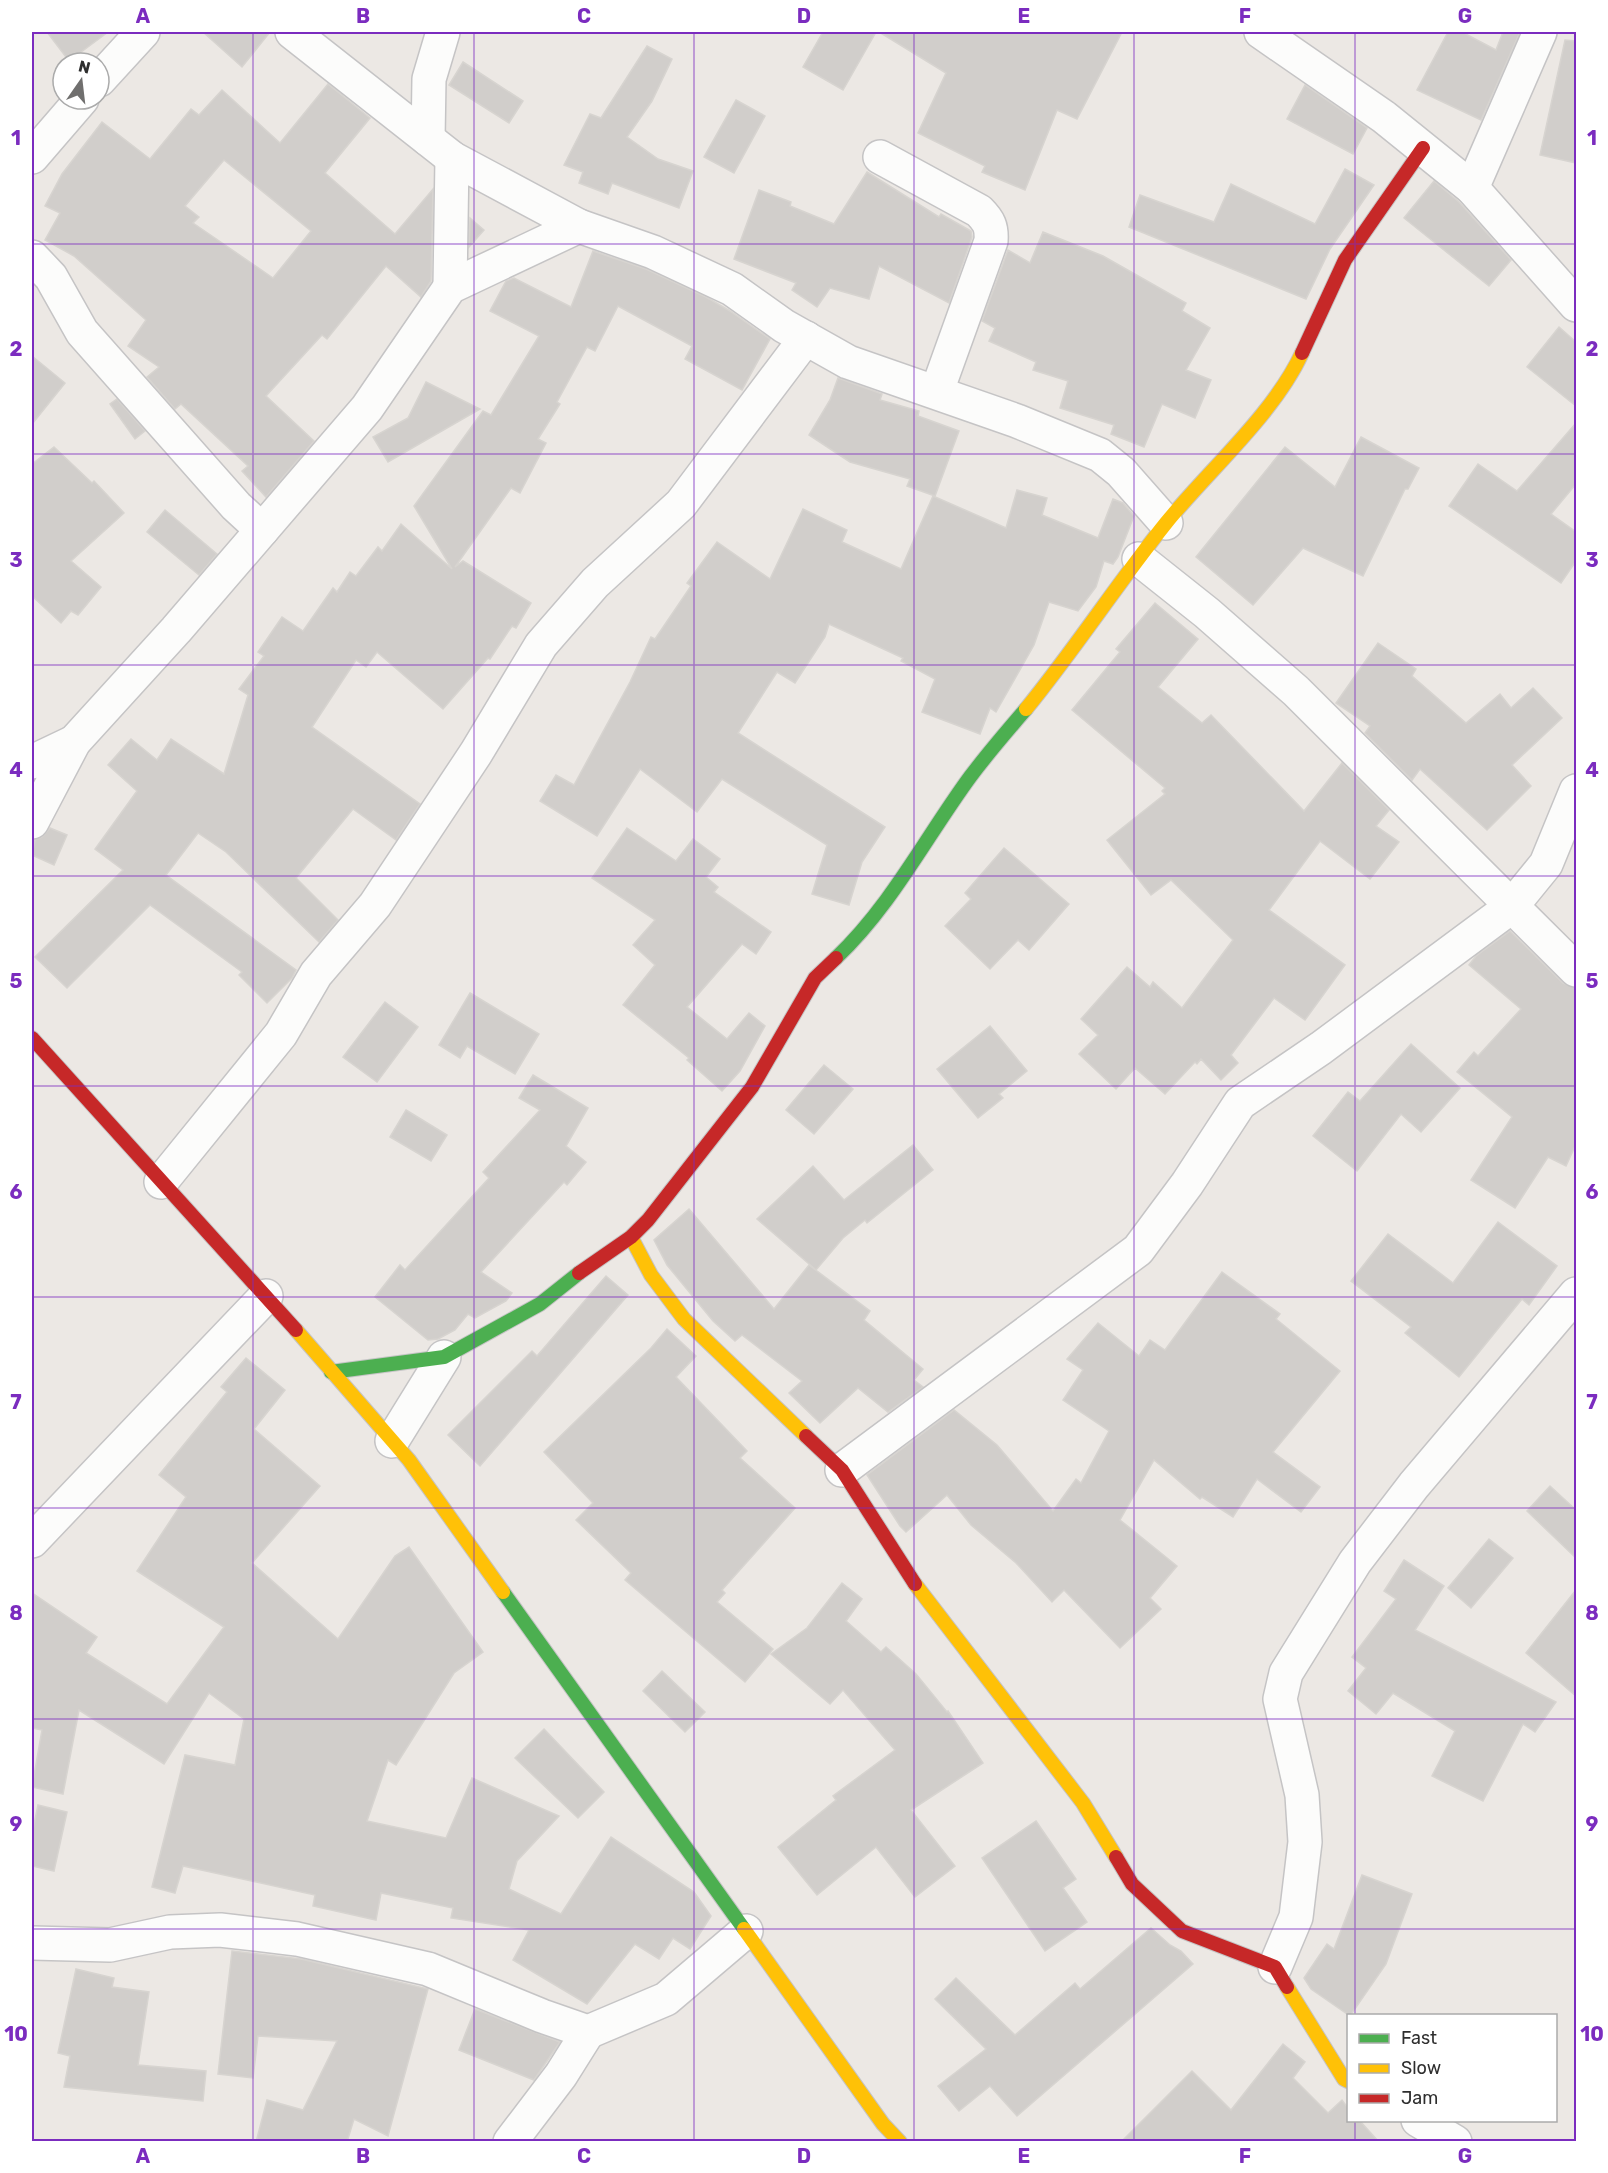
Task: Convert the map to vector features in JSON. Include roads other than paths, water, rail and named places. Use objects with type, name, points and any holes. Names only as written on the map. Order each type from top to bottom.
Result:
[{"type":"street","points":[[111,67],[143,32]]},
{"type":"street","points":[[292,32],[440,149],[579,226],[653,252],[732,289],[806,338],[848,362],[936,392],[1100,455],[1121,472],[1166,523]]},
{"type":"street","points":[[443,32],[429,79],[440,149],[450,287]]},
{"type":"street","points":[[1261,32],[1384,117],[1472,188],[1576,305]]},
{"type":"street","points":[[1472,188],[1540,32]]},
{"type":"street","points":[[32,157],[72,111]]},
{"type":"street","points":[[332,1372],[444,1357],[540,1304],[596,1258],[631,1237],[648,1220],[752,1087],[815,978],[849,946],[909,869],[970,777],[1063,663],[1166,523],[1211,474],[1292,374],[1345,260],[1423,148]]},
{"type":"street","points":[[880,157],[979,211],[988,220],[992,230],[991,241],[936,392]]},
{"type":"street","points":[[32,822],[74,742],[368,408],[450,287],[579,226]]},
{"type":"street","points":[[32,257],[51,277],[82,332],[229,498],[262,530]]},
{"type":"street","points":[[161,1182],[280,1034],[316,974],[375,905],[476,753],[541,645],[595,583],[681,504],[806,338]]},
{"type":"street","points":[[1139,559],[1296,691],[1576,970]]},
{"type":"street","points":[[32,762],[74,742]]},
{"type":"street","points":[[842,1470],[1138,1250],[1186,1184],[1240,1103],[1321,1048],[1511,907],[1546,864],[1576,791]]},
{"type":"street","points":[[32,1038],[266,1296],[409,1460],[883,2124],[900,2142]]},
{"type":"street","points":[[631,1237],[651,1275],[684,1319],[842,1470],[923,1596],[1083,1803],[1132,1884],[1182,1931],[1275,1967],[1347,2080]]},
{"type":"street","points":[[1275,1967],[1296,1917],[1305,1842],[1302,1795],[1280,1699],[1286,1673],[1355,1562],[1414,1485],[1576,1294]]},
{"type":"street","points":[[32,1541],[266,1296]]},
{"type":"street","points":[[392,1441],[444,1357]]},
{"type":"street","points":[[32,1944],[110,1945],[170,1932],[220,1930],[297,1939],[428,1969],[542,2016],[588,2032]]},
{"type":"street","points":[[510,2142],[561,2074],[588,2032],[666,1999],[746,1931]]},
{"type":"street","points":[[1420,2122],[1455,2142]]}]
